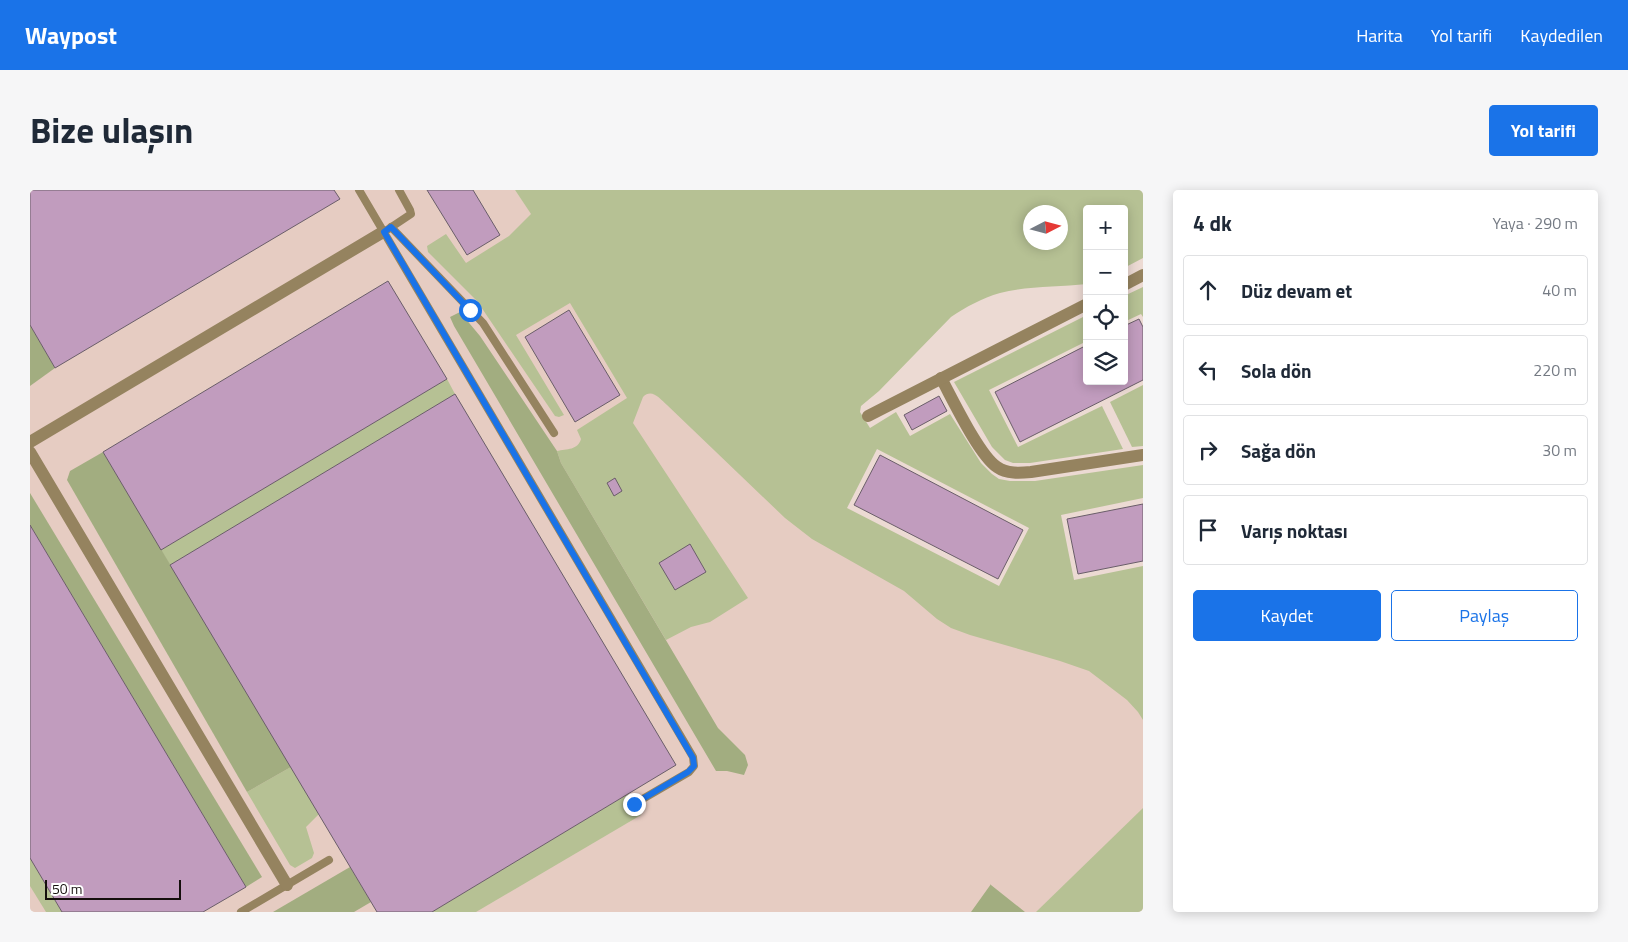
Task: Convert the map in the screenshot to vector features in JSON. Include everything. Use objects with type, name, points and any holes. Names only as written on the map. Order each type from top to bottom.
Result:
[{"type":"street","points":[[30,442],[387,230]]},
{"type":"street","points":[[1128,283],[1143,276]]},
{"type":"street","points":[[868,416],[1083,306]]},
{"type":"street","points":[[941,378],[981,449],[997,467],[1006,471],[1032,472],[1143,455]]},
{"type":"street","points":[[30,452],[287,885]]},
{"type":"lane","points":[[359,190],[387,230],[693,758],[694,766],[688,772],[634,804]]},
{"type":"lane","points":[[387,230],[411,214],[399,190]]},
{"type":"lane","points":[[387,230],[482,323],[554,433]]},
{"type":"lane","points":[[240,912],[329,860]]},
{"type":"shaded area","points":[[30,190],[515,190],[556,250],[762,480],[1143,656],[1143,912],[30,912]]},
{"type":"green space","points":[[515,190],[1143,190],[1143,258],[1128,266],[1128,205],[1083,205],[1083,284],[1010,291],[987,297],[968,306],[951,317],[879,391],[861,406],[860,412],[870,428],[896,412],[910,436],[950,414],[981,463],[999,479],[1035,481],[1143,465],[1143,498],[1061,515],[1074,580],[1143,566],[1143,720],[1127,700],[1089,671],[951,628],[937,619],[904,591],[812,539],[785,518],[662,400],[656,395],[650,394],[643,397],[633,423],[748,598],[710,622],[691,627],[666,640],[561,463],[557,451],[572,448],[580,443],[581,439],[577,430],[627,398],[570,303],[516,335],[564,415],[559,417],[555,416],[477,301],[428,252],[427,246],[446,234],[466,263],[509,236],[531,214]],"holes":[[[877,449],[1029,528],[999,586],[847,508]]]},
{"type":"green space","points":[[1143,287],[1143,317],[1141,314],[1128,320],[1128,294]]},
{"type":"green space","points":[[460,312],[480,336],[557,451],[561,463],[718,728],[745,755],[748,765],[744,775],[727,771],[716,771],[454,326],[450,317]]},
{"type":"green space","points":[[1083,317],[1083,343],[989,390],[1018,447],[1102,406],[1123,449],[1030,463],[1013,463],[1005,460],[992,447],[954,382]]},
{"type":"green space","points":[[30,325],[55,368],[30,386]]},
{"type":"green space","points":[[447,379],[455,394],[170,565],[161,550]]},
{"type":"green space","points":[[1143,385],[1143,446],[1132,447],[1110,402]]},
{"type":"green space","points":[[103,452],[291,767],[247,792],[67,480],[70,471]]},
{"type":"green space","points":[[30,493],[262,877],[246,887],[30,525]]},
{"type":"green space","points":[[291,767],[319,814],[306,827],[314,853],[312,858],[295,868],[290,865],[247,792]]},
{"type":"green space","points":[[628,794],[641,815],[476,912],[432,912]]},
{"type":"green space","points":[[1143,808],[1143,912],[1036,912]]},
{"type":"green space","points":[[30,858],[62,912],[46,912],[30,886]]},
{"type":"green space","points":[[350,867],[371,902],[354,912],[273,912]]},
{"type":"green space","points":[[991,885],[1025,912],[971,912]]},
{"type":"building","points":[[30,190],[334,190],[340,199],[55,368],[30,325]]},
{"type":"building","points":[[427,190],[473,190],[500,235],[467,255]]},
{"type":"building","points":[[388,281],[447,379],[161,550],[103,452]]},
{"type":"building","points":[[569,310],[620,395],[575,422],[525,337]]},
{"type":"building","points":[[1139,319],[1143,327],[1143,380],[1020,442],[995,392],[1083,347],[1083,385],[1128,385],[1128,324]]},
{"type":"building","points":[[455,394],[676,765],[432,912],[377,912],[170,565]]},
{"type":"building","points":[[939,396],[947,411],[912,430],[904,415]]},
{"type":"building","points":[[880,455],[1023,530],[998,579],[854,505]]},
{"type":"building","points":[[615,478],[622,491],[614,496],[607,483]]},
{"type":"building","points":[[1143,504],[1143,561],[1078,574],[1067,519]]},
{"type":"building","points":[[30,525],[246,887],[203,912],[62,912],[30,858]]},
{"type":"building","points":[[690,544],[706,572],[675,590],[659,563]]},
{"type":"route","points":[[470,310],[391,227],[384,232],[691,753],[694,762],[691,770],[634,804]]}]
